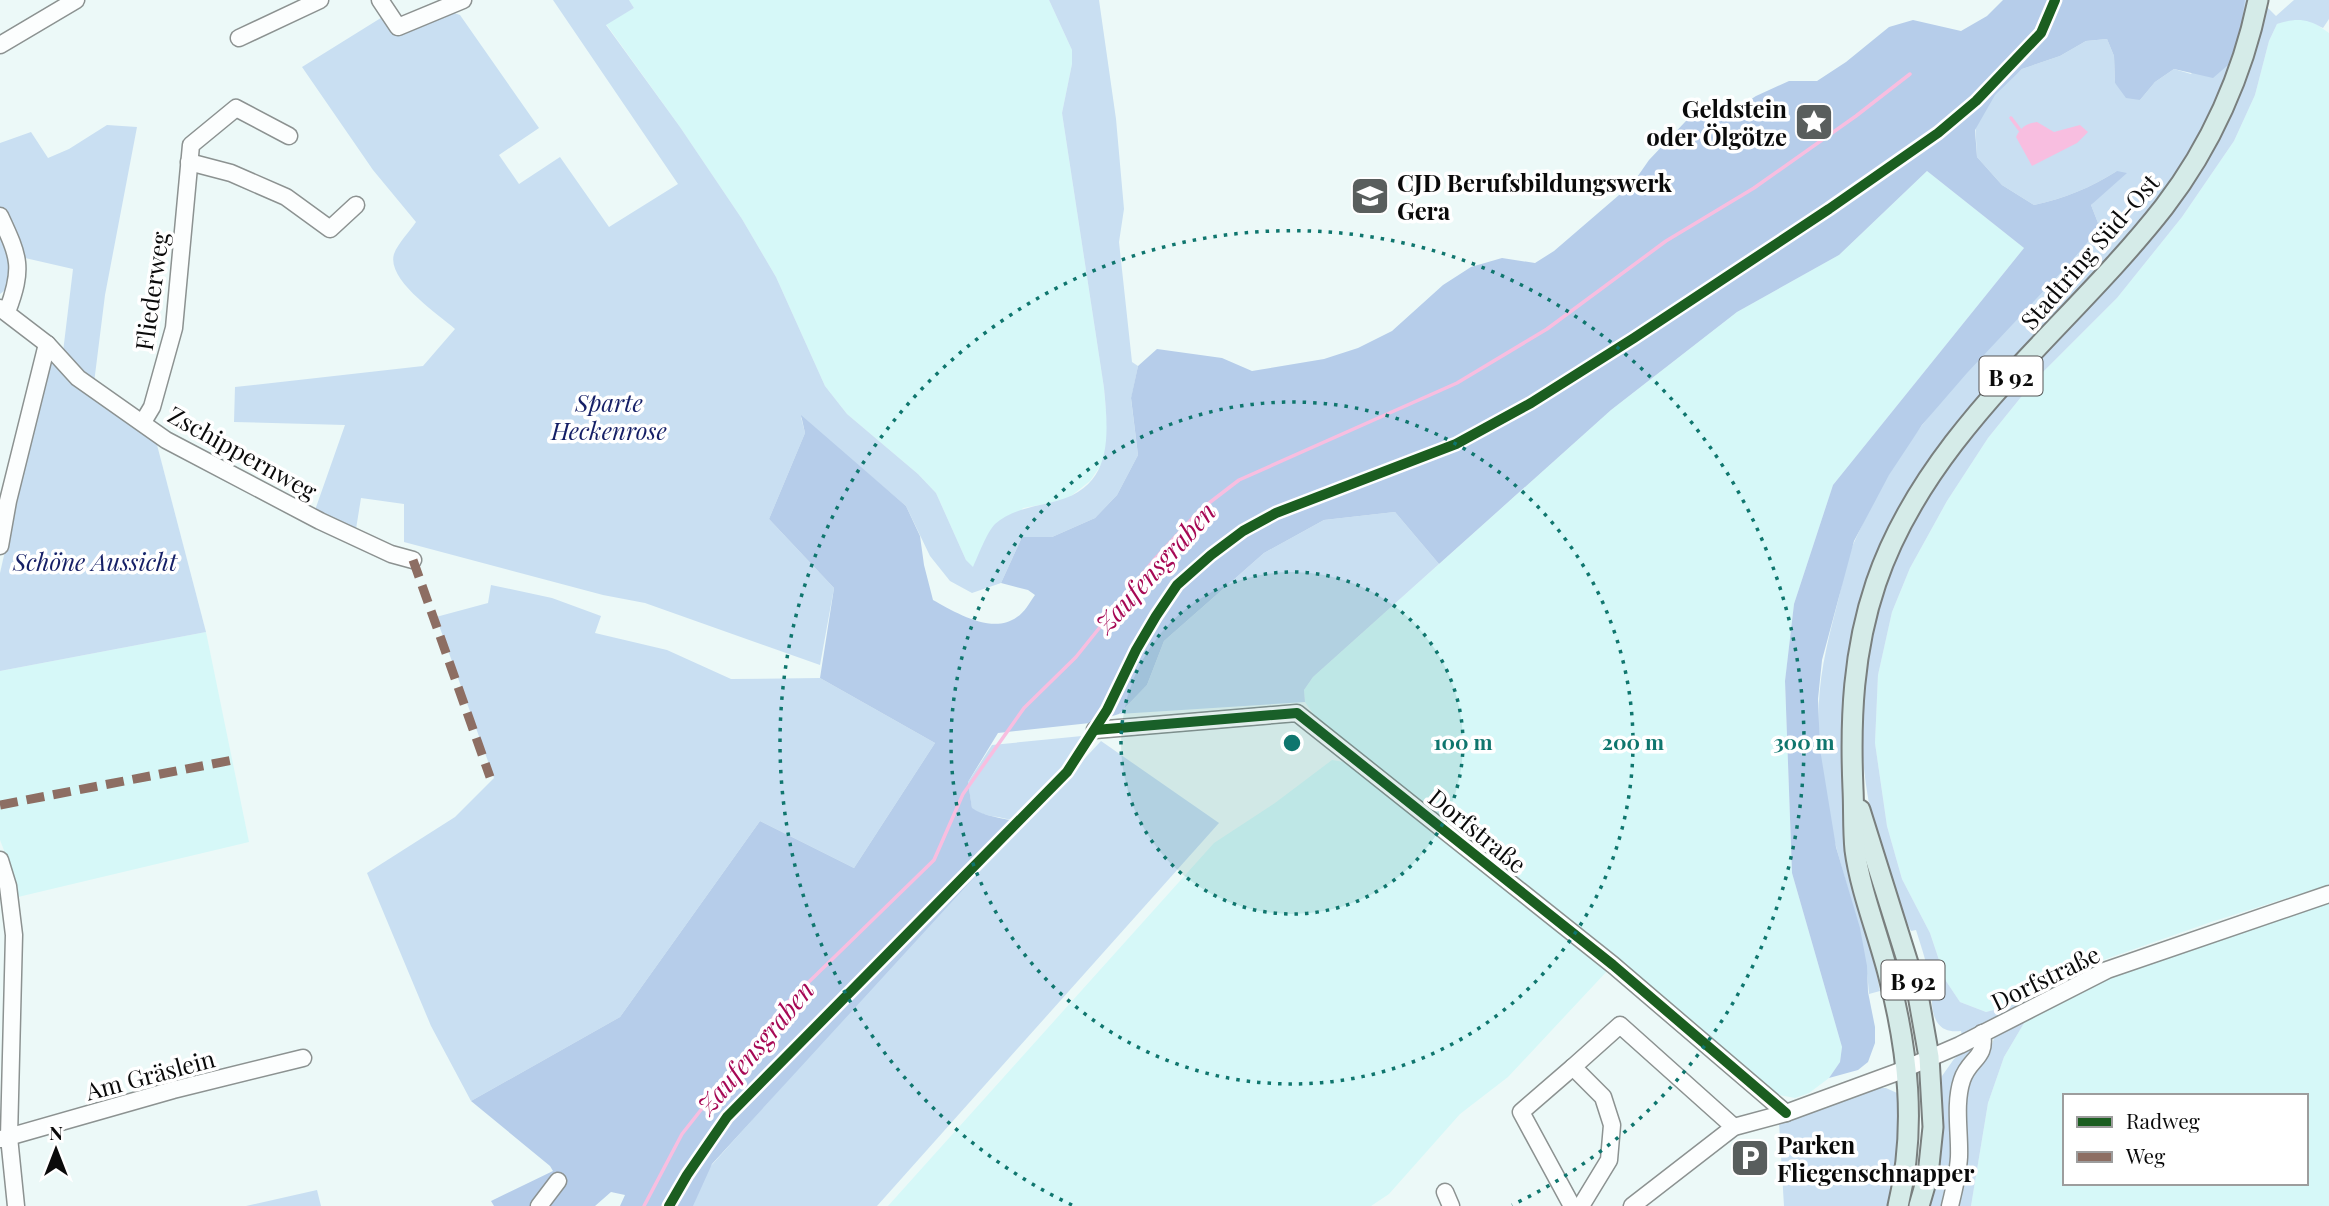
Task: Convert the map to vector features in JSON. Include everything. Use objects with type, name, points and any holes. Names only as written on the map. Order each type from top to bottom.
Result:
[{"type":"main road","name":"Stadtring Süd-Ost","points":[[1898,1206],[1903,1184],[1909,1120],[1906,1068],[1888,974],[1855,851],[1851,751],[1855,667],[1863,624],[1892,541],[1920,492],[1961,434],[2165,206],[2204,146],[2224,107],[2243,60],[2258,0]]},
{"type":"main road","name":"Stadtring Süd-Ost","points":[[1853,790],[1918,995],[1930,1057],[1933,1127],[1928,1175],[1919,1206]]},
{"type":"street","points":[[0,45],[75,0]]},
{"type":"street","points":[[239,38],[320,0]]},
{"type":"street","points":[[380,0],[398,27],[460,2]]},
{"type":"street","name":"Fliederweg","points":[[143,422],[152,407],[174,328],[191,145],[236,108],[289,136]]},
{"type":"street","points":[[189,162],[230,173],[286,197],[330,229],[356,205]]},
{"type":"street","points":[[0,216],[18,254],[16,289],[3,310]]},
{"type":"street","name":"Zschippernweg","points":[[3,310],[47,344],[78,378],[166,440],[320,521],[391,554],[413,559]]},
{"type":"street","points":[[0,546],[8,501],[47,344]]},
{"type":"street","name":"Dorfstraße","points":[[1095,730],[1297,713],[1613,965],[1786,1113]]},
{"type":"street","points":[[0,859],[8,886],[14,935],[4,1138],[16,1206]]},
{"type":"street","name":"Dorfstraße","points":[[1632,1206],[1734,1127],[1786,1113],[1906,1068],[2108,970],[2329,894]]},
{"type":"street","points":[[1572,1206],[1521,1112],[1620,1025],[1734,1127]]},
{"type":"street","points":[[1950,1206],[1959,1158],[1961,1080],[1970,1064],[1981,1054],[1984,1045],[1982,1033]]},
{"type":"street","name":"Am Gräslein","points":[[4,1138],[173,1090],[303,1058]]},
{"type":"street","points":[[1573,1067],[1603,1097],[1612,1125],[1609,1160],[1581,1206]]},
{"type":"street","points":[[539,1206],[558,1181]]},
{"type":"shaded area","points":[[629,0],[1049,0],[1072,50],[1072,64],[1062,113],[1104,388],[1108,434],[1105,459],[1090,481],[1066,500],[1023,508],[973,568],[966,560],[936,493],[918,474],[847,414],[825,386],[776,277],[742,219],[606,24],[634,8]]},
{"type":"shaded area","points":[[2003,0],[2245,0],[2240,34],[2228,65],[2213,78],[2174,69],[2155,82],[2140,100],[2126,98],[2115,83],[2114,56],[2107,39],[2086,41],[2060,56],[2022,69],[1995,95],[1975,130],[1977,157],[2002,185],[2034,205],[2077,192],[2117,171],[2127,173],[2091,205],[2100,228],[1922,425],[1889,475],[1854,541],[1822,660],[1818,699],[1820,749],[1836,847],[1860,928],[1875,1027],[1875,1043],[1868,1062],[1858,1070],[1829,1078],[1840,1062],[1842,1047],[1792,873],[1785,681],[1794,604],[1833,485],[2024,248],[1927,171],[1839,255],[1737,312],[1611,410],[1439,564],[1395,512],[1324,520],[1264,553],[1164,641],[1147,685],[1119,714],[1090,723],[998,733],[968,782],[972,808],[990,816],[1024,823],[712,1164],[693,1206],[620,1206],[625,1195],[611,1192],[595,1206],[494,1206],[491,1201],[553,1171],[471,1101],[620,1017],[760,821],[854,868],[935,743],[820,678],[834,588],[769,519],[805,433],[801,415],[906,506],[920,536],[933,600],[975,620],[997,624],[1007,622],[1022,613],[1035,595],[1028,590],[1001,583],[1022,537],[1052,537],[1095,518],[1117,495],[1138,455],[1131,398],[1138,366],[1157,349],[1222,358],[1252,371],[1324,359],[1358,348],[1392,331],[1443,285],[1471,267],[1502,258],[1535,263],[1554,251],[1633,183],[1649,160],[1702,104],[1718,102],[1730,113],[1756,96],[1789,81],[1817,81],[1846,62],[1889,27],[1913,20],[1961,31],[1987,16]]},
{"type":"shaded area","points":[[2293,18],[2310,20],[2329,33],[2329,885],[2211,922],[2089,965],[2013,1005],[1986,1012],[1960,1002],[1946,981],[1930,933],[1902,879],[1887,826],[1875,743],[1878,675],[1892,612],[1910,568],[1947,501],[1988,438],[2034,381],[2117,298],[2182,217],[2234,141],[2255,95],[2269,41],[2277,24]]},
{"type":"shaded area","points":[[2037,122],[2054,132],[2080,125],[2088,132],[2077,143],[2032,166],[2016,137],[2024,126]]},
{"type":"shaded area","points":[[1927,171],[2024,248],[1833,485],[1794,604],[1785,682],[1792,873],[1842,1047],[1840,1062],[1829,1078],[1809,1093],[1795,1098],[1779,1095],[1765,1088],[1321,725],[1305,702],[1304,690],[1313,677],[1611,410],[1737,312],[1839,255]]},
{"type":"shaded area","points":[[206,632],[249,842],[18,897],[14,876],[0,840],[0,671]]},
{"type":"shaded area","points":[[1332,760],[1350,763],[1609,969],[1508,1077],[1460,1114],[1389,1194],[1371,1206],[888,1206],[1214,843],[1275,803]]},
{"type":"shaded area","points":[[2329,902],[2329,1206],[1971,1206],[1988,1103],[2004,1057],[2030,1013],[2106,975]]},
{"type":"green space","name":"Sparte Heckenrose","points":[[553,0],[629,0],[634,8],[606,25],[742,219],[776,277],[825,386],[847,414],[918,474],[936,493],[966,560],[973,567],[995,524],[1013,513],[1070,496],[1085,487],[1096,475],[1106,444],[1104,388],[1062,113],[1072,64],[1072,50],[1049,0],[1099,0],[1116,119],[1124,209],[1119,242],[1132,362],[1138,366],[1131,399],[1138,455],[1117,495],[1095,518],[1052,537],[1022,537],[1001,583],[972,593],[950,581],[930,556],[906,506],[801,417],[805,433],[769,519],[834,588],[820,665],[645,603],[603,595],[404,542],[404,504],[361,498],[356,529],[314,513],[345,425],[234,422],[235,387],[423,366],[455,329],[415,296],[398,275],[394,254],[416,222],[373,170],[302,67],[384,16],[393,33],[448,11],[460,15],[539,128],[499,155],[519,184],[560,157],[609,227],[678,184]]},
{"type":"green space","points":[[2245,0],[2250,0],[2229,75],[2189,157],[2159,201],[1928,468],[1849,660],[1844,704],[1843,790],[1847,827],[1880,991],[1869,994],[1861,939],[1828,813],[1819,731],[1819,694],[1824,660],[1850,554],[1886,479],[1923,424],[1966,373],[2100,228],[2091,205],[2117,171],[2077,192],[2034,205],[2002,185],[1977,157],[1975,120],[1984,103],[2022,69],[2060,56],[2086,41],[2107,39],[2114,56],[2115,83],[2140,100],[2155,82],[2174,69],[2191,74]]},
{"type":"green space","points":[[2294,0],[2329,0],[2329,19],[2323,28],[2300,20],[2277,24],[2269,41],[2255,95],[2234,141],[2182,217],[2117,298],[2034,381],[1988,438],[1947,501],[1910,568],[1892,612],[1878,675],[1875,743],[1887,826],[1902,879],[1930,933],[1946,981],[1960,1002],[1986,1012],[2024,1002],[1962,1035],[1961,1031],[1942,1027],[1935,1018],[1929,974],[1916,930],[1911,931],[1890,881],[1875,830],[1865,777],[1861,723],[1864,670],[1873,617],[1890,566],[1916,512],[1988,412],[2157,225],[2188,186],[2224,130],[2252,60],[2267,7],[2276,16]]},
{"type":"green space","points":[[107,125],[137,127],[105,295],[94,383],[63,352],[73,269],[12,255],[9,287],[0,294],[0,143],[31,132],[48,158],[69,149]]},
{"type":"green space","name":"Schöne Aussicht","points":[[48,361],[156,441],[206,632],[0,671],[0,573]]},
{"type":"green space","points":[[1395,512],[1439,564],[1313,677],[1304,690],[1305,702],[1119,714],[1147,685],[1164,641],[1264,553],[1324,520]]},
{"type":"green space","points":[[491,585],[552,598],[601,616],[595,633],[667,650],[731,679],[820,678],[935,743],[854,868],[760,821],[620,1017],[471,1101],[431,1026],[367,873],[455,817],[494,778],[436,617],[488,603]]},
{"type":"green space","points":[[1082,736],[1083,742],[1053,783],[1015,821],[982,814],[972,809],[968,782],[992,745]]},
{"type":"green space","points":[[1101,741],[1219,823],[877,1206],[691,1206],[709,1168],[876,982]]},
{"type":"green space","points":[[2030,1013],[2004,1057],[1988,1103],[1971,1206],[1954,1206],[1967,1084],[1987,1054],[1996,1031]]},
{"type":"green space","points":[[1976,1042],[1954,1147],[1946,1206],[1925,1206],[1942,1076],[1954,1059]]},
{"type":"green space","points":[[1877,1088],[1886,1088],[1897,1093],[1903,1107],[1891,1206],[1784,1206],[1779,1123]]},
{"type":"green space","points":[[317,1190],[321,1206],[246,1206]]},
{"type":"waterway","name":"Zaufensgraben","points":[[644,1206],[682,1134],[779,1011],[934,860],[963,794],[1024,708],[1076,657],[1154,560],[1200,510],[1239,480],[1457,383],[1547,329],[1666,241],[1754,188],[1910,74]]},
{"type":"waterway","points":[[2011,118],[2020,130]]},
{"type":"marked path","points":[[413,560],[490,777]]},
{"type":"marked path","points":[[0,805],[238,759]]},
{"type":"cycle path","points":[[669,1206],[727,1117],[1067,772],[1107,710],[1156,616],[1177,585],[1211,555],[1243,531],[1276,513],[1456,444],[1531,403],[1634,338],[1938,133],[1976,101],[2041,33],[2055,0]]},
{"type":"cycle path","points":[[1095,730],[1297,713],[1613,965],[1786,1113]]},
{"type":"place","name":"Geldstein oder Ölgötze","points":[[1814,122]]},
{"type":"place","name":"CJD Berufsbildungswerk Gera","points":[[1370,196]]},
{"type":"place","name":"Parken Fliegenschnapper","points":[[1750,1158]]}]
